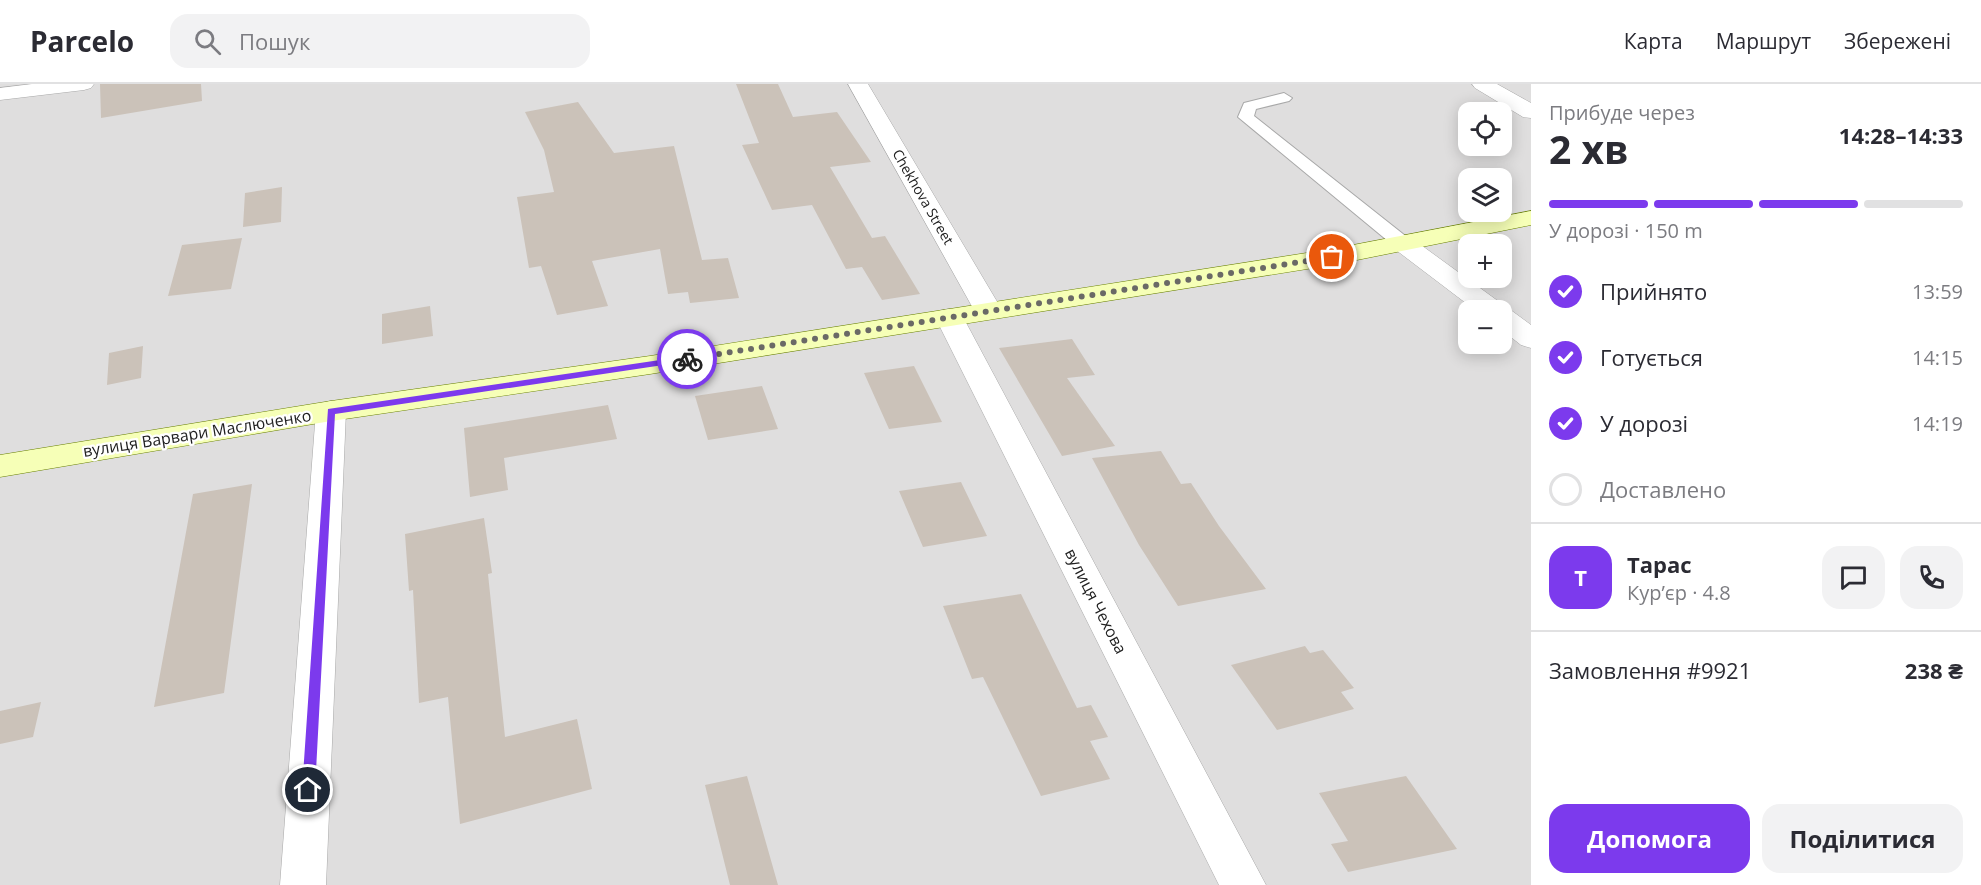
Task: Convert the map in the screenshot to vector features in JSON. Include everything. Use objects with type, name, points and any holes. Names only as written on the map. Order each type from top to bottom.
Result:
[{"type":"street","points":[[0,94],[84,84]]},
{"type":"street","name":"Chekhova Street","points":[[858,84],[988,310]]},
{"type":"street","points":[[1482,84],[1531,112]]},
{"type":"street","name":"вулиця Варвари Маслюченко","points":[[0,466],[331,411],[650,365],[1332,257],[1531,218]]},
{"type":"street","points":[[1401,242],[1479,300]]},
{"type":"street","name":"вулиця Чехова","points":[[949,317],[1243,885]]},
{"type":"street","points":[[1512,325],[1531,339]]},
{"type":"street","points":[[303,885],[331,411]]},
{"type":"lane","points":[[1284,98],[1249,106],[1246,117],[1401,242]]},
{"type":"shaded area","points":[[0,84],[1531,84],[1531,885],[0,885]]},
{"type":"building","points":[[100,84],[201,84],[202,101],[101,118]]},
{"type":"building","points":[[736,84],[778,84],[793,117],[837,112],[871,162],[830,167],[872,238],[885,236],[920,294],[882,300],[862,267],[846,269],[812,205],[772,210],[742,145],[759,143]]},
{"type":"building","points":[[578,102],[614,153],[674,146],[702,260],[728,258],[739,298],[690,303],[688,292],[668,294],[660,249],[592,261],[608,306],[557,315],[541,266],[529,268],[517,197],[554,192],[544,150],[525,112]]},
{"type":"building","points":[[282,187],[281,222],[243,227],[245,193]]},
{"type":"building","points":[[242,238],[231,289],[168,296],[182,245]]},
{"type":"building","points":[[430,306],[433,336],[382,344],[382,314]]},
{"type":"building","points":[[1072,339],[1095,375],[1067,378],[1115,446],[1062,456],[999,348]]},
{"type":"building","points":[[143,346],[141,378],[107,385],[109,353]]},
{"type":"building","points":[[914,366],[942,422],[889,429],[864,373]]},
{"type":"building","points":[[762,386],[778,429],[708,440],[695,396]]},
{"type":"building","points":[[608,405],[617,439],[504,458],[508,490],[470,497],[464,428]]},
{"type":"building","points":[[1161,451],[1181,484],[1191,483],[1219,526],[1266,589],[1178,606],[1139,545],[1092,458]]},
{"type":"building","points":[[961,482],[987,536],[923,547],[899,491]]},
{"type":"building","points":[[252,484],[224,693],[154,707],[193,494]]},
{"type":"building","points":[[484,518],[492,573],[488,574],[505,737],[577,719],[592,789],[460,824],[448,697],[419,703],[413,590],[409,591],[405,534]]},
{"type":"building","points":[[1021,594],[1077,708],[1091,705],[1108,737],[1090,741],[1110,779],[1041,796],[983,677],[972,679],[943,606]]},
{"type":"building","points":[[1305,646],[1310,653],[1323,650],[1354,688],[1341,692],[1354,709],[1277,730],[1231,665]]},
{"type":"building","points":[[41,702],[33,737],[0,744],[0,711]]},
{"type":"building","points":[[747,776],[778,885],[730,885],[705,785]]},
{"type":"building","points":[[1406,776],[1457,849],[1348,872],[1331,844],[1348,841],[1319,793]]},
{"type":"way so far","points":[[687,359],[1332,257]]},
{"type":"route","points":[[308,790],[331,411],[687,359]]}]
